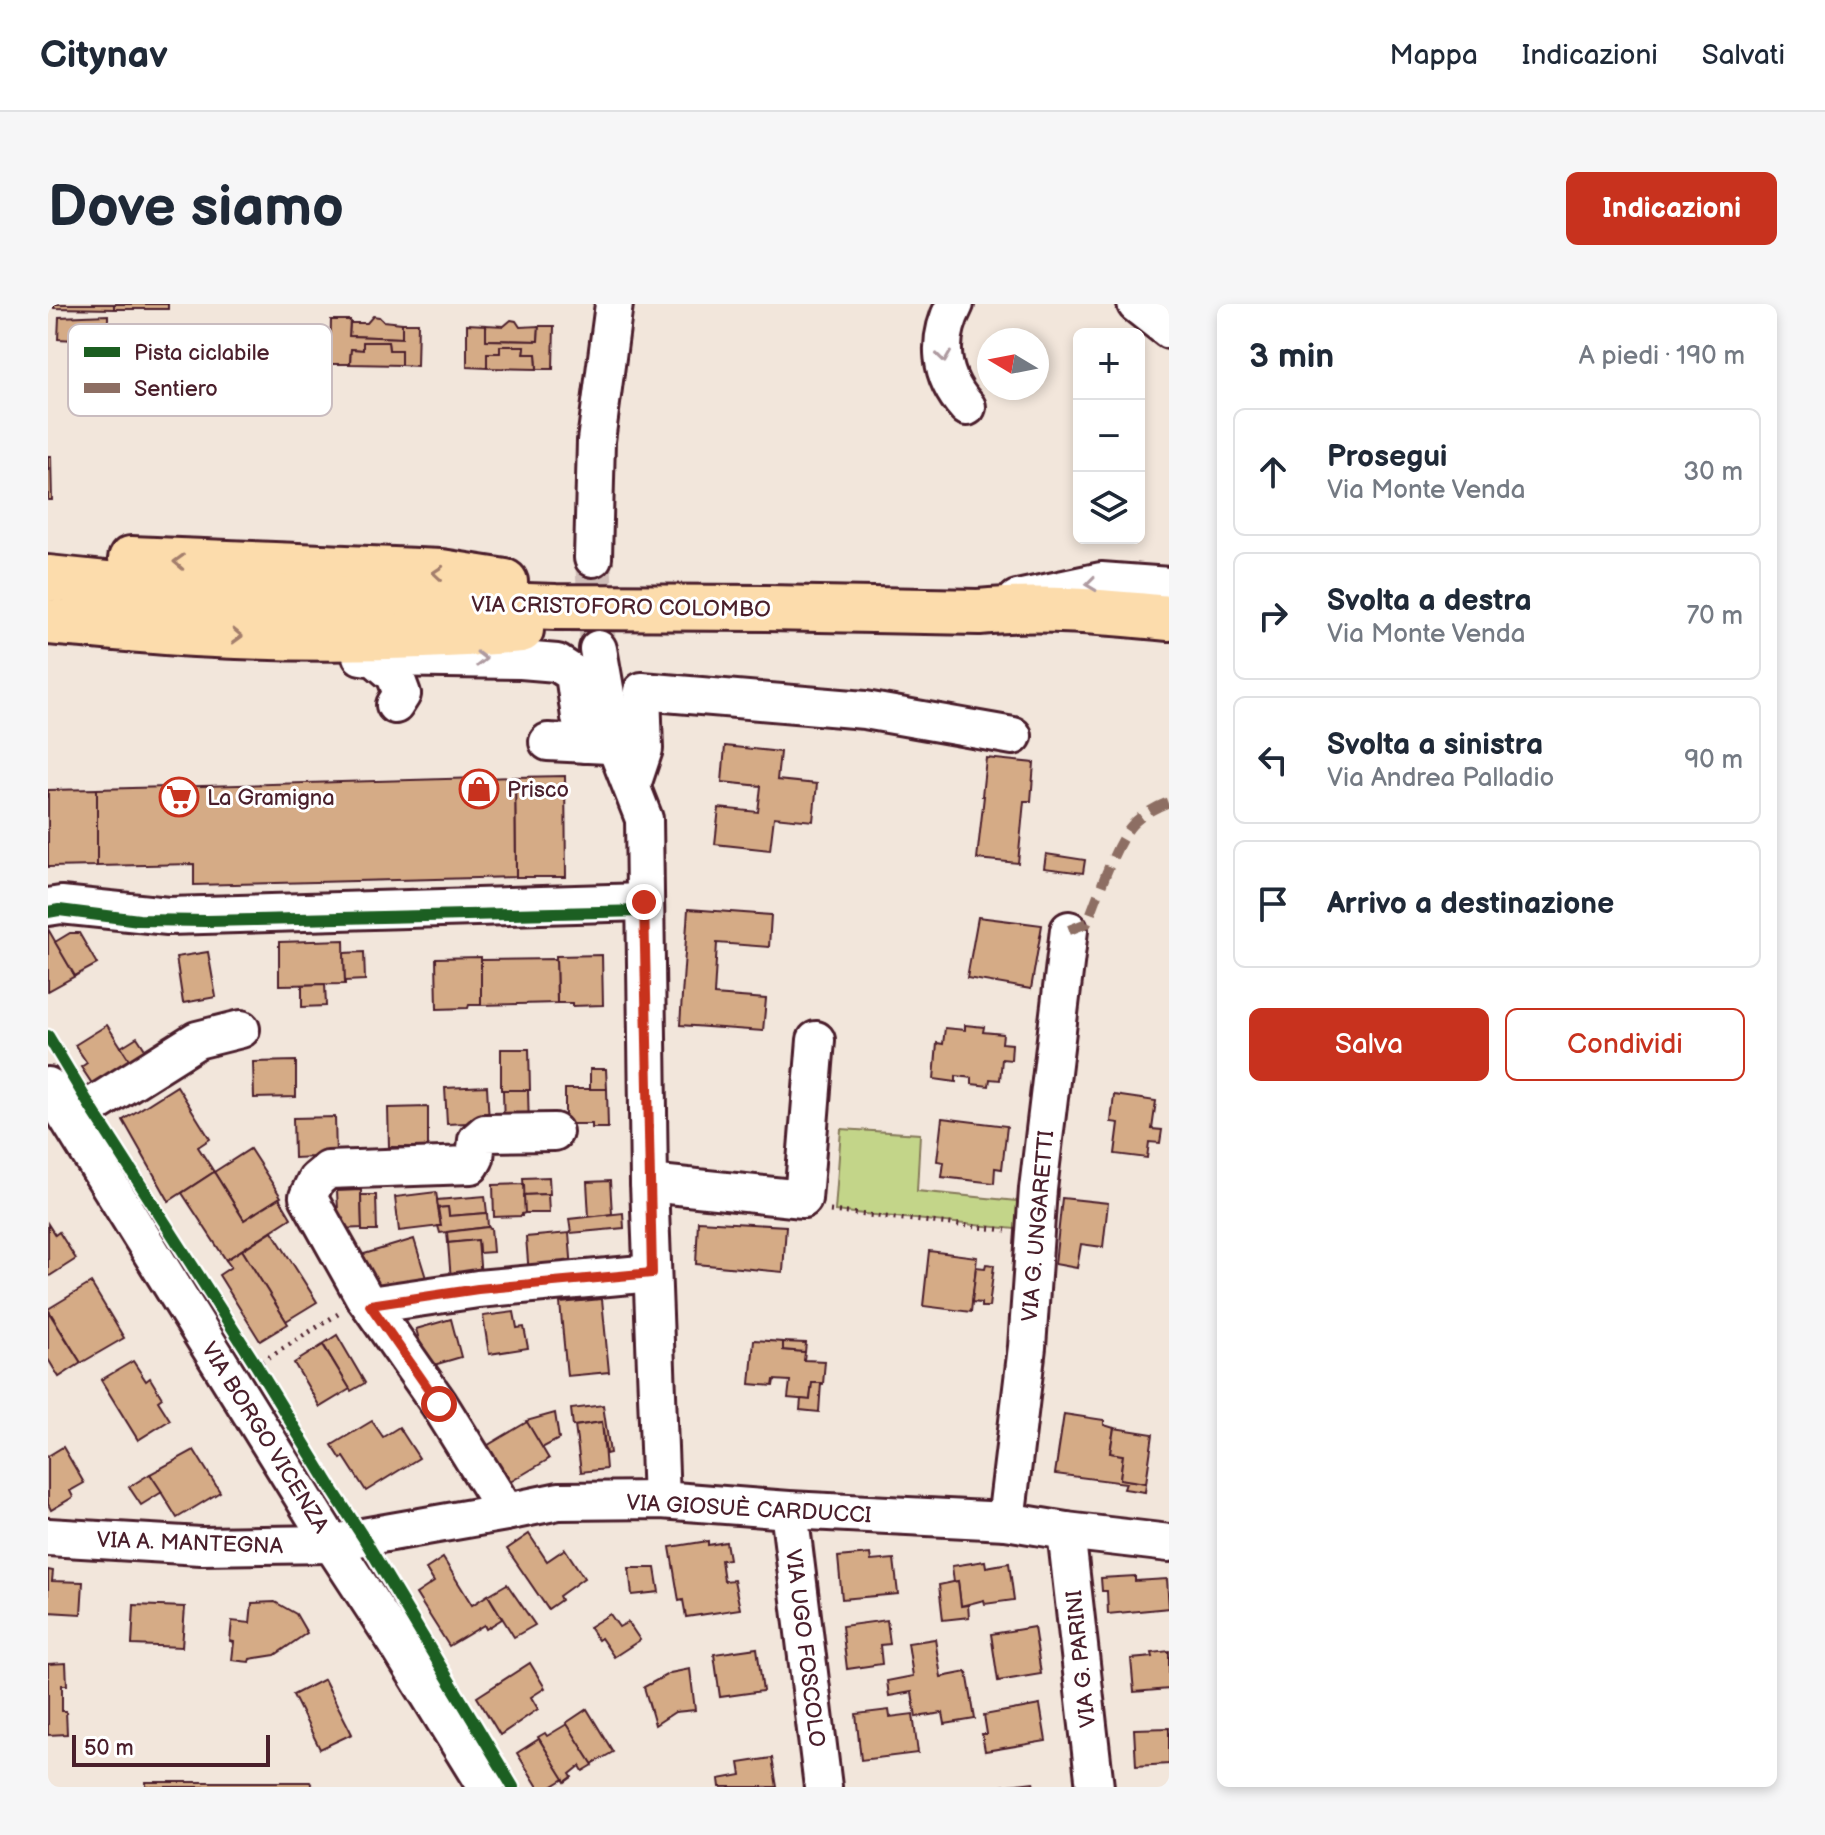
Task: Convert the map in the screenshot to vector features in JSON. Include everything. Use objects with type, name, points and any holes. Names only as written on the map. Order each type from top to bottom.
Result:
[{"type":"main road","name":"VIA CRISTOFORO COLOMBO","points":[[56,569],[212,595],[556,607],[1097,611],[1169,618]]},
{"type":"main road","points":[[48,622],[195,634],[449,636],[766,608]]},
{"type":"street","points":[[593,558],[596,441],[614,304]]},
{"type":"street","points":[[955,304],[942,344],[944,362],[955,393],[967,407]]},
{"type":"street","points":[[1136,304],[1169,330]]},
{"type":"street","points":[[998,610],[1014,600],[1101,581],[1169,586]]},
{"type":"street","points":[[282,637],[309,649],[375,658],[557,663],[574,674],[580,717],[632,785],[644,819],[649,1183],[661,1500]]},
{"type":"street","points":[[598,649],[600,744]]},
{"type":"street","points":[[375,658],[395,675],[402,694],[395,705]]},
{"type":"street","points":[[632,785],[644,749],[642,691],[865,710],[1013,736]]},
{"type":"street","points":[[548,742],[600,744]]},
{"type":"street","points":[[48,907],[61,905],[168,916],[644,902]]},
{"type":"street","name":"VIA G. UNGARETTI","points":[[1006,1521],[1027,1347],[1038,1189],[1069,930]]},
{"type":"street","points":[[70,1120],[197,1040],[241,1029]]},
{"type":"street","points":[[649,1183],[803,1199],[816,1040]]},
{"type":"street","name":"VIA BORGO VICENZA","points":[[48,1086],[250,1370],[332,1544],[486,1787]]},
{"type":"street","points":[[506,1512],[439,1404],[367,1301],[308,1197],[316,1180],[328,1170],[471,1165],[477,1140],[485,1133],[554,1132]]},
{"type":"street","points":[[367,1301],[652,1273]]},
{"type":"street","name":"VIA GIOSUÈ CARDUCCI","points":[[332,1544],[559,1501],[661,1500],[1006,1521],[1169,1543]]},
{"type":"street","name":"VIA UGO FOSCOLO","points":[[789,1510],[823,1787]]},
{"type":"street","name":"VIA G. PARINI","points":[[1066,1531],[1095,1787]]},
{"type":"street","name":"VIA A. MANTEGNA","points":[[48,1537],[201,1546],[332,1544]]},
{"type":"path","points":[[803,1199],[831,1212],[1035,1233]]},
{"type":"path","points":[[250,1370],[367,1301]]},
{"type":"green space","points":[[841,1129],[920,1134],[917,1191],[1027,1202],[1025,1230],[835,1211]]},
{"type":"building","points":[[54,304],[114,304],[114,309],[54,308]]},
{"type":"building","points":[[114,304],[168,304],[168,309],[114,309]]},
{"type":"building","points":[[108,315],[108,324],[68,324],[68,340],[58,339],[59,317]]},
{"type":"building","points":[[373,316],[383,321],[402,323],[402,338],[349,336],[350,323],[367,323]]},
{"type":"building","points":[[331,320],[350,320],[349,336],[402,338],[402,323],[418,323],[417,366],[401,365],[401,350],[389,350],[388,342],[363,342],[363,350],[351,349],[350,364],[332,364]]},
{"type":"building","points":[[511,320],[520,327],[539,326],[538,341],[486,340],[486,325],[504,326]]},
{"type":"building","points":[[467,324],[486,325],[486,340],[538,341],[539,326],[554,326],[553,369],[537,369],[536,354],[524,354],[525,346],[500,346],[500,353],[487,353],[487,368],[467,367]]},
{"type":"building","points":[[363,342],[388,342],[389,350],[401,350],[401,365],[350,364],[351,349],[363,350]]},
{"type":"building","points":[[500,346],[525,346],[524,354],[536,354],[537,369],[487,368],[487,353],[500,353]]},
{"type":"building","points":[[48,456],[51,456],[52,500],[48,500]]},
{"type":"building","points":[[725,746],[780,752],[777,780],[817,784],[813,821],[774,817],[770,850],[715,844],[719,808],[758,812],[761,786],[722,782]]},
{"type":"building","points":[[986,758],[1034,763],[1031,801],[1024,801],[1018,863],[977,859]]},
{"type":"building","points":[[565,776],[566,877],[516,877],[515,777]]},
{"type":"building","points":[[515,777],[516,877],[194,885],[194,864],[97,866],[97,789]]},
{"type":"building","points":[[97,789],[97,866],[48,867],[48,790]]},
{"type":"building","points":[[1046,854],[1085,860],[1083,873],[1044,868]]},
{"type":"building","points":[[688,909],[771,915],[769,947],[717,943],[714,995],[766,999],[763,1031],[680,1025]]},
{"type":"building","points":[[978,917],[1042,925],[1031,989],[967,978]]},
{"type":"building","points":[[48,929],[75,976],[48,991]]},
{"type":"building","points":[[70,933],[79,933],[97,964],[75,976],[55,942]]},
{"type":"building","points":[[344,940],[345,984],[279,985],[279,942]]},
{"type":"building","points":[[208,952],[216,997],[183,1003],[176,957]]},
{"type":"building","points":[[364,952],[365,980],[345,981],[344,953]]},
{"type":"building","points":[[602,955],[603,1005],[557,1003],[556,956]]},
{"type":"building","points":[[481,957],[481,1005],[437,1009],[436,958]]},
{"type":"building","points":[[556,959],[557,1003],[481,1005],[481,960]]},
{"type":"building","points":[[325,984],[326,1006],[302,1007],[302,985]]},
{"type":"building","points":[[107,1025],[132,1064],[95,1088],[81,1067],[87,1063],[75,1045]]},
{"type":"building","points":[[965,1025],[984,1027],[983,1032],[1003,1034],[1002,1043],[1012,1044],[1011,1060],[1002,1059],[1000,1080],[990,1079],[989,1086],[972,1084],[972,1078],[956,1076],[956,1082],[934,1079],[937,1043],[943,1044],[945,1028],[965,1030]]},
{"type":"building","points":[[137,1037],[148,1054],[132,1064],[121,1047]]},
{"type":"building","points":[[501,1049],[529,1049],[530,1090],[501,1090]]},
{"type":"building","points":[[296,1061],[296,1097],[254,1098],[253,1062]]},
{"type":"building","points":[[590,1069],[606,1069],[607,1089],[590,1089]]},
{"type":"building","points":[[177,1086],[210,1139],[198,1147],[214,1172],[169,1201],[123,1120]]},
{"type":"building","points":[[487,1086],[489,1122],[447,1124],[445,1088]]},
{"type":"building","points":[[565,1089],[607,1089],[608,1128],[592,1128],[592,1124],[565,1124]]},
{"type":"building","points":[[503,1090],[528,1090],[529,1130],[504,1130]]},
{"type":"building","points":[[1114,1095],[1156,1101],[1152,1129],[1162,1130],[1160,1143],[1149,1142],[1147,1158],[1115,1154],[1119,1123],[1111,1122]]},
{"type":"building","points":[[428,1107],[428,1150],[389,1147],[388,1108]]},
{"type":"building","points":[[335,1117],[336,1156],[294,1158],[293,1118]]},
{"type":"building","points":[[942,1118],[1007,1126],[1002,1169],[995,1168],[994,1183],[942,1177],[944,1162],[937,1161]]},
{"type":"building","points":[[250,1149],[281,1197],[244,1220],[214,1172]]},
{"type":"building","points":[[214,1172],[244,1220],[279,1198],[291,1218],[226,1260],[182,1193]]},
{"type":"building","points":[[549,1177],[550,1194],[524,1195],[523,1178]]},
{"type":"building","points":[[610,1181],[612,1214],[589,1217],[587,1182]]},
{"type":"building","points":[[524,1184],[525,1213],[522,1216],[494,1217],[493,1185]]},
{"type":"building","points":[[361,1190],[362,1228],[339,1229],[337,1191]]},
{"type":"building","points":[[436,1192],[441,1226],[399,1231],[395,1197]]},
{"type":"building","points":[[548,1194],[549,1213],[525,1213],[524,1195]]},
{"type":"building","points":[[361,1195],[376,1195],[377,1231],[362,1231]]},
{"type":"building","points":[[485,1196],[487,1213],[449,1216],[448,1207],[438,1208],[437,1200]]},
{"type":"building","points":[[1062,1198],[1108,1203],[1103,1247],[1081,1244],[1077,1268],[1055,1264]]},
{"type":"building","points":[[448,1207],[449,1216],[487,1213],[488,1227],[440,1233],[438,1208]]},
{"type":"building","points":[[623,1213],[624,1228],[571,1233],[569,1219]]},
{"type":"building","points":[[698,1221],[786,1226],[783,1272],[696,1264]]},
{"type":"building","points":[[48,1224],[55,1235],[59,1232],[76,1259],[48,1277]]},
{"type":"building","points":[[491,1228],[493,1252],[479,1253],[478,1240],[448,1243],[447,1232]]},
{"type":"building","points":[[272,1231],[317,1302],[286,1321],[242,1250]]},
{"type":"building","points":[[569,1233],[572,1270],[529,1275],[526,1237]]},
{"type":"building","points":[[414,1239],[426,1278],[373,1294],[361,1255]]},
{"type":"building","points":[[478,1240],[481,1278],[451,1280],[448,1243]]},
{"type":"building","points":[[242,1250],[288,1324],[260,1341],[219,1275],[231,1267],[226,1260]]},
{"type":"building","points":[[929,1251],[977,1257],[971,1312],[923,1306]]},
{"type":"building","points":[[986,1264],[994,1265],[989,1307],[981,1307],[981,1303],[972,1302],[976,1267],[985,1268]]},
{"type":"building","points":[[91,1283],[124,1338],[81,1363],[48,1309]]},
{"type":"building","points":[[602,1299],[609,1372],[567,1376],[560,1303]]},
{"type":"building","points":[[48,1311],[81,1363],[59,1377],[48,1359]]},
{"type":"building","points":[[514,1312],[517,1328],[524,1327],[528,1348],[489,1354],[483,1316]]},
{"type":"building","points":[[451,1319],[461,1357],[427,1367],[416,1329]]},
{"type":"building","points":[[337,1335],[365,1383],[351,1391],[323,1344]]},
{"type":"building","points":[[754,1340],[783,1342],[783,1350],[805,1352],[804,1360],[825,1361],[823,1384],[812,1383],[810,1400],[788,1398],[790,1381],[774,1380],[773,1386],[750,1384]]},
{"type":"building","points":[[783,1342],[806,1343],[805,1352],[783,1350]]},
{"type":"building","points":[[323,1345],[350,1389],[320,1407],[294,1363]]},
{"type":"building","points":[[133,1361],[146,1381],[150,1378],[162,1398],[158,1401],[170,1420],[138,1440],[101,1380]]},
{"type":"building","points":[[812,1383],[821,1383],[819,1412],[800,1410],[801,1399],[810,1400]]},
{"type":"building","points":[[603,1405],[610,1453],[606,1454],[602,1422],[573,1426],[571,1409]]},
{"type":"building","points":[[555,1413],[559,1439],[542,1448],[526,1421]]},
{"type":"building","points":[[1064,1414],[1104,1420],[1104,1425],[1114,1428],[1110,1453],[1123,1455],[1120,1479],[1146,1483],[1145,1492],[1124,1489],[1126,1483],[1055,1474]]},
{"type":"building","points":[[372,1421],[383,1437],[399,1427],[419,1458],[366,1491],[344,1457],[341,1459],[332,1445]]},
{"type":"building","points":[[527,1422],[549,1459],[500,1488],[478,1451]]},
{"type":"building","points":[[602,1422],[606,1469],[581,1472],[575,1426]]},
{"type":"building","points":[[1114,1428],[1153,1434],[1146,1483],[1120,1479],[1123,1455],[1110,1453]]},
{"type":"building","points":[[63,1447],[84,1483],[70,1491],[73,1497],[51,1510],[48,1504],[48,1456]]},
{"type":"building","points":[[194,1450],[220,1492],[177,1518],[150,1474]]},
{"type":"building","points":[[150,1474],[162,1492],[141,1505],[129,1487]]},
{"type":"building","points":[[529,1534],[547,1561],[565,1549],[584,1578],[559,1596],[561,1600],[548,1609],[507,1549]]},
{"type":"building","points":[[708,1541],[708,1545],[726,1542],[729,1559],[721,1560],[724,1581],[734,1580],[740,1609],[686,1617],[683,1600],[679,1601],[670,1547]]},
{"type":"building","points":[[870,1554],[871,1561],[894,1559],[898,1594],[842,1599],[838,1557]]},
{"type":"building","points":[[443,1558],[472,1605],[488,1595],[502,1619],[486,1629],[484,1625],[449,1646],[416,1594],[434,1582],[426,1569]]},
{"type":"building","points":[[985,1561],[986,1567],[1009,1563],[1014,1600],[985,1604],[984,1600],[961,1606],[958,1581],[954,1582],[952,1566]]},
{"type":"building","points":[[629,1568],[655,1568],[659,1592],[632,1595]]},
{"type":"building","points":[[48,1570],[53,1571],[52,1581],[83,1582],[81,1614],[48,1612]]},
{"type":"building","points":[[1135,1576],[1135,1581],[1167,1579],[1169,1608],[1108,1614],[1107,1591],[1102,1591],[1101,1578]]},
{"type":"building","points":[[958,1581],[961,1606],[968,1605],[969,1617],[943,1620],[939,1585]]},
{"type":"building","points":[[507,1584],[535,1625],[514,1637],[488,1595]]},
{"type":"building","points":[[275,1602],[296,1614],[307,1633],[275,1655],[250,1659],[249,1662],[232,1660],[232,1621],[250,1623],[252,1603]]},
{"type":"building","points":[[134,1605],[185,1607],[182,1647],[132,1645]]},
{"type":"building","points":[[610,1614],[619,1627],[628,1622],[640,1640],[614,1657],[589,1627]]},
{"type":"building","points":[[887,1620],[890,1644],[880,1645],[882,1664],[847,1669],[842,1626]]},
{"type":"building","points":[[1034,1627],[1041,1674],[998,1681],[991,1634]]},
{"type":"building","points":[[935,1639],[941,1677],[967,1672],[975,1719],[945,1724],[943,1713],[916,1717],[912,1692],[889,1696],[887,1681],[913,1676],[908,1643]]},
{"type":"building","points":[[757,1648],[763,1691],[720,1697],[714,1654]]},
{"type":"building","points":[[1169,1651],[1169,1689],[1134,1692],[1131,1659],[1153,1657],[1152,1653]]},
{"type":"building","points":[[66,1663],[67,1685],[62,1685],[62,1711],[66,1711],[67,1734],[48,1735],[48,1664]]},
{"type":"building","points":[[530,1663],[545,1688],[531,1697],[538,1709],[500,1735],[477,1697]]},
{"type":"building","points":[[690,1669],[695,1710],[675,1712],[655,1725],[644,1687],[670,1673]]},
{"type":"building","points":[[324,1679],[352,1734],[320,1749],[293,1695]]},
{"type":"building","points":[[1040,1705],[1046,1741],[985,1751],[982,1734],[987,1734],[984,1715]]},
{"type":"building","points":[[587,1709],[613,1752],[592,1764],[566,1723]]},
{"type":"building","points":[[889,1710],[890,1717],[913,1714],[918,1753],[861,1760],[856,1714]]},
{"type":"building","points":[[567,1724],[593,1765],[583,1771],[580,1766],[565,1782],[538,1737],[545,1733],[547,1736]]},
{"type":"building","points":[[1169,1728],[1169,1764],[1136,1766],[1134,1729]]},
{"type":"building","points":[[539,1739],[564,1779],[551,1787],[538,1787],[517,1753]]},
{"type":"building","points":[[772,1758],[777,1787],[720,1787],[719,1779],[741,1775],[739,1763]]},
{"type":"building","points":[[146,1782],[310,1782],[313,1787],[146,1787]]},
{"type":"building","points":[[1033,1782],[1034,1787],[993,1787]]},
{"type":"tunnel","points":[[593,558],[598,649]]},
{"type":"marked path","points":[[1069,930],[1087,923],[1113,858],[1132,825],[1169,802]]},
{"type":"cycle path","points":[[48,912],[59,910],[139,920],[207,921],[644,911]]},
{"type":"cycle path","points":[[48,1036],[363,1537],[513,1787]]},
{"type":"place","name":"Prisco","points":[[479,789]]},
{"type":"place","name":"La Gramigna","points":[[179,797]]},
{"type":"route","points":[[439,1404],[370,1305],[478,1289],[652,1273],[644,902]]}]
